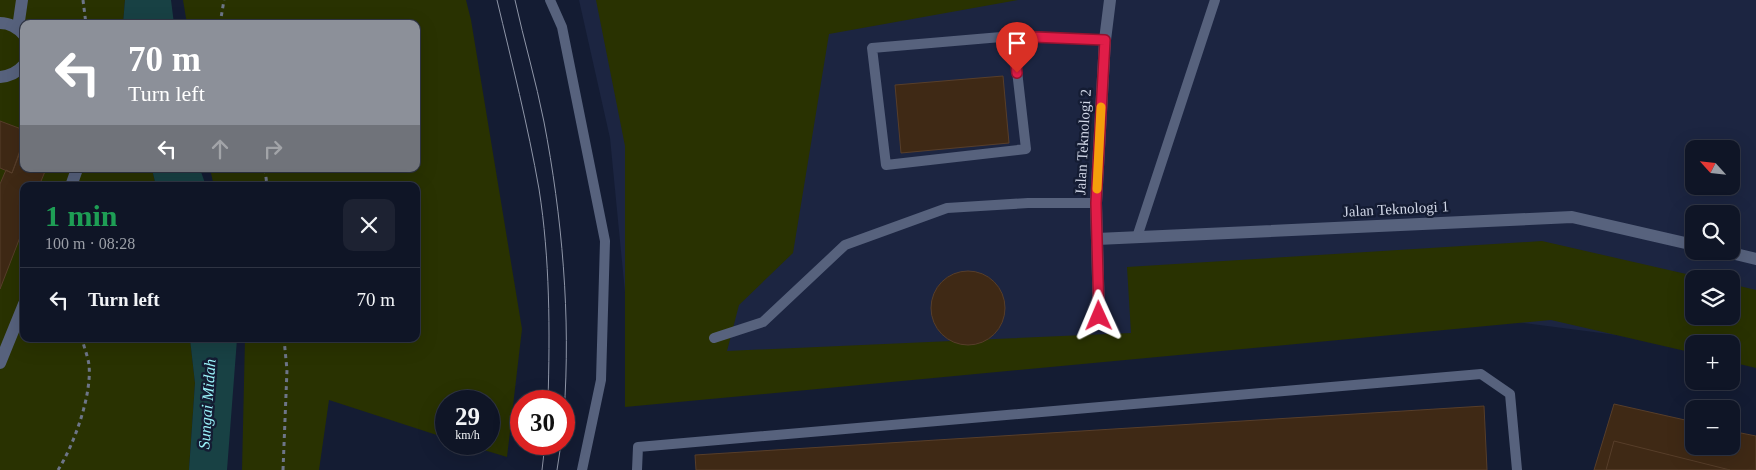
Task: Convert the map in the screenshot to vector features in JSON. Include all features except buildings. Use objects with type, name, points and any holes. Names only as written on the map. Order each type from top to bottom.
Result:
[{"type":"street","points":[[21,20],[22,0]]},
{"type":"street","name":"Jalan Teknologi 2","points":[[1099,316],[1096,203],[1105,40],[1110,0]]},
{"type":"street","points":[[0,23],[10,24],[20,31]]},
{"type":"street","points":[[0,77],[10,76],[20,69]]},
{"type":"street","name":"Jalan Teknologi 1","points":[[1097,239],[1572,217],[1685,243]]},
{"type":"street","points":[[1740,255],[1756,259]]},
{"type":"street","points":[[0,363],[20,314]]},
{"type":"lane","points":[[550,0],[562,27],[605,241],[601,380],[582,470]]},
{"type":"lane","points":[[1137,237],[1215,0]]},
{"type":"lane","points":[[1013,36],[1026,149],[886,165],[872,48],[1013,36],[1105,40]]},
{"type":"lane","points":[[714,338],[763,322],[845,245],[947,208],[1028,203],[1096,203]]},
{"type":"lane","points":[[637,470],[638,447],[1482,374],[1510,394],[1517,470]]},
{"type":"path","points":[[83,0],[86,20]]},
{"type":"path","points":[[221,20],[224,0]]},
{"type":"path","points":[[58,470],[70,448],[87,391],[89,366],[83,342]]},
{"type":"path","points":[[283,470],[287,370],[284,342]]},
{"type":"shaded area","points":[[579,0],[1756,0],[1756,353],[1740,347],[1740,335],[1685,335],[1685,344],[1486,318],[634,385],[610,138]]},
{"type":"green space","points":[[0,0],[125,0],[123,20],[20,20],[20,172],[153,172],[155,182],[20,182],[20,342],[190,342],[195,383],[189,470],[0,470]]},
{"type":"green space","points":[[183,0],[466,0],[471,20],[522,329],[515,390],[510,390],[510,431],[507,457],[500,455],[500,390],[435,390],[435,434],[329,400],[319,470],[242,470],[245,342],[420,342],[420,182],[213,182],[211,172],[420,172],[420,20],[186,20]]},
{"type":"green space","points":[[596,0],[1018,0],[829,34],[793,253],[739,305],[727,351],[1131,333],[1127,267],[1542,241],[1685,274],[1685,325],[1740,325],[1740,286],[1756,290],[1756,368],[1740,364],[1740,335],[1685,335],[1685,351],[1551,320],[625,407],[625,146]]},
{"type":"water","points":[[125,0],[171,0],[174,20],[123,20]]},
{"type":"water","points":[[153,172],[201,172],[205,182],[155,182]]},
{"type":"water","name":"Sungai Midah","points":[[190,342],[237,342],[227,470],[189,470],[195,383]]},
{"type":"tram line","points":[[497,0],[520,94],[543,215],[548,295],[548,390]]},
{"type":"tram line","points":[[515,0],[544,122],[556,194],[565,304],[565,390]]},
{"type":"tram line","points":[[542,470],[544,455]]},
{"type":"tram line","points":[[557,470],[559,455]]},
{"type":"slow traffic","points":[[1097,189],[1101,107]]},
{"type":"route","points":[[1017,73],[1013,36],[1105,40],[1096,203],[1099,316]]}]
